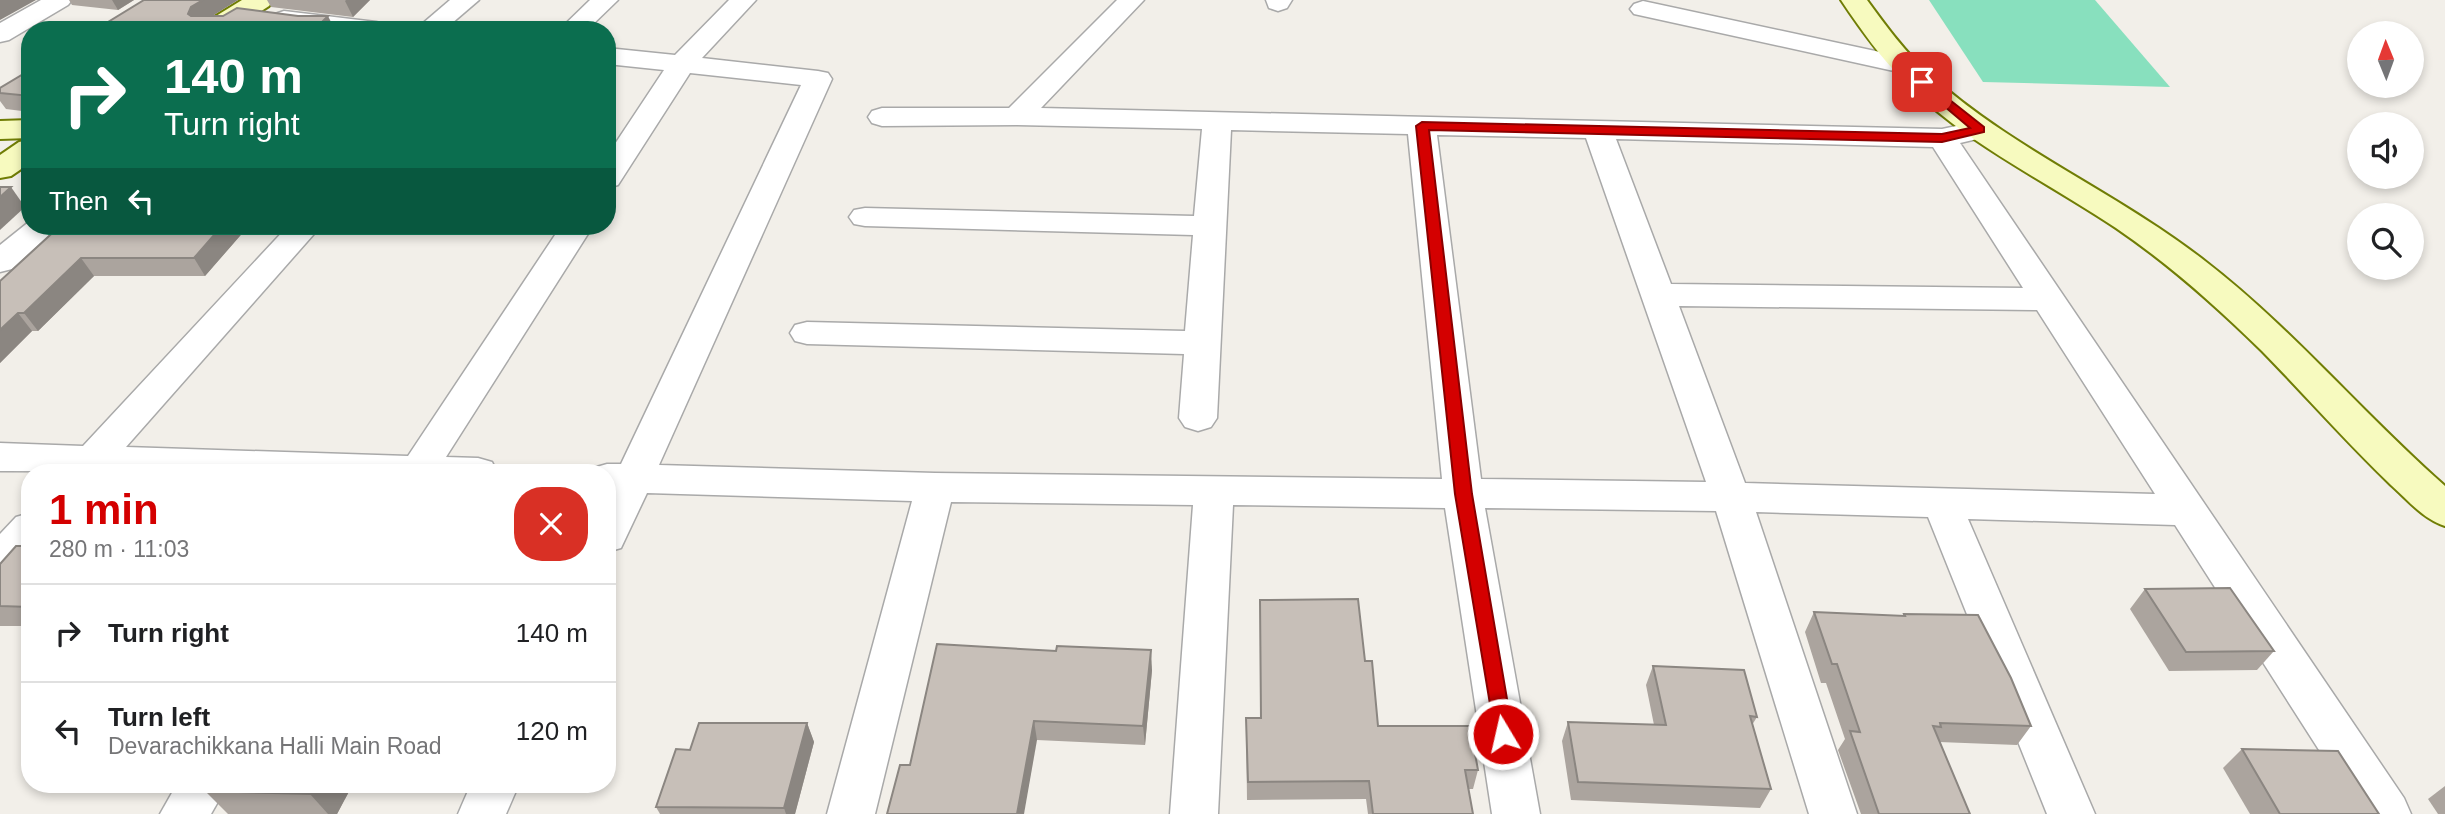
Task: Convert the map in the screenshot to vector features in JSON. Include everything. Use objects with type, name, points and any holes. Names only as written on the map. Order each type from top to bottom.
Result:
[{"type":"street","points":[[23,21],[60,0]]},
{"type":"street","points":[[439,21],[466,0]]},
{"type":"street","points":[[582,21],[605,0]]},
{"type":"street","points":[[616,165],[682,64],[743,0]]},
{"type":"street","points":[[1017,116],[1131,0]]},
{"type":"street","points":[[1854,0],[1877,35],[1903,65],[1980,130],[2167,248],[2260,327],[2380,450],[2445,510]]},
{"type":"street","points":[[228,21],[249,7],[326,21]]},
{"type":"street","points":[[1643,9],[1687,9],[1903,65]]},
{"type":"street","points":[[0,34],[21,22]]},
{"type":"street","points":[[616,57],[818,79],[620,479],[616,497]]},
{"type":"street","points":[[882,117],[1017,116],[1942,138],[1980,130]]},
{"type":"street","points":[[1198,418],[1217,121]]},
{"type":"street","points":[[1422,126],[1463,494],[1516,814]]},
{"type":"street","points":[[0,130],[21,129]]},
{"type":"street","points":[[1598,130],[1731,497],[1833,814]]},
{"type":"street","points":[[1942,138],[2387,814]]},
{"type":"street","points":[[0,169],[21,155]]},
{"type":"street","points":[[865,216],[1209,226]]},
{"type":"street","points":[[0,262],[32,235]]},
{"type":"street","points":[[90,464],[296,235]]},
{"type":"street","points":[[422,464],[571,235]]},
{"type":"street","points":[[1657,295],[2048,299]]},
{"type":"street","points":[[807,332],[1202,343]]},
{"type":"street","points":[[0,457],[68,464]]},
{"type":"street","points":[[620,479],[1214,491],[1731,497],[2187,510]]},
{"type":"street","points":[[851,814],[935,486]]},
{"type":"street","points":[[1194,814],[1214,491]]},
{"type":"street","points":[[1942,503],[2071,814]]},
{"type":"street","points":[[0,560],[21,538]]},
{"type":"street","points":[[184,814],[198,793]]},
{"type":"street","points":[[482,814],[491,793]]},
{"type":"green space","points":[[1929,0],[2095,0],[2170,87],[1983,82]]},
{"type":"building","points":[[144,0],[203,0],[191,7],[188,14],[191,16],[223,16],[237,8],[298,16],[328,16],[323,21],[110,21]]},
{"type":"building","points":[[21,75],[21,95],[0,93],[0,88]]},
{"type":"building","points":[[0,187],[11,187],[0,197]]},
{"type":"building","points":[[50,235],[214,235],[194,258],[81,258],[24,313],[18,313],[0,330],[0,281]]},
{"type":"building","points":[[16,546],[21,546],[21,607],[0,606],[0,564]]},
{"type":"building","points":[[2230,588],[2274,651],[2186,652],[2145,589]]},
{"type":"building","points":[[1358,599],[1365,661],[1372,661],[1378,726],[1470,726],[1478,770],[1465,770],[1473,814],[1373,814],[1369,781],[1248,782],[1246,718],[1261,718],[1260,600]]},
{"type":"building","points":[[1814,612],[1905,616],[1904,614],[1978,615],[2011,678],[2031,726],[1940,723],[1941,727],[1933,726],[1970,814],[1879,814],[1850,731],[1860,732],[1837,664],[1832,664]]},
{"type":"building","points":[[937,644],[1056,651],[1057,646],[1151,650],[1143,726],[1034,721],[1017,814],[887,814],[900,765],[910,765]]},
{"type":"building","points":[[1653,666],[1744,670],[1757,717],[1750,716],[1771,789],[1578,782],[1568,722],[1666,725]]},
{"type":"building","points":[[699,723],[807,723],[784,808],[656,807],[676,749],[690,750]]},
{"type":"building","points":[[2242,749],[2338,751],[2379,814],[2280,814]]},
{"type":"route","points":[[1503,734],[1463,494],[1422,126],[1942,138],[1980,130],[1922,82]]}]
